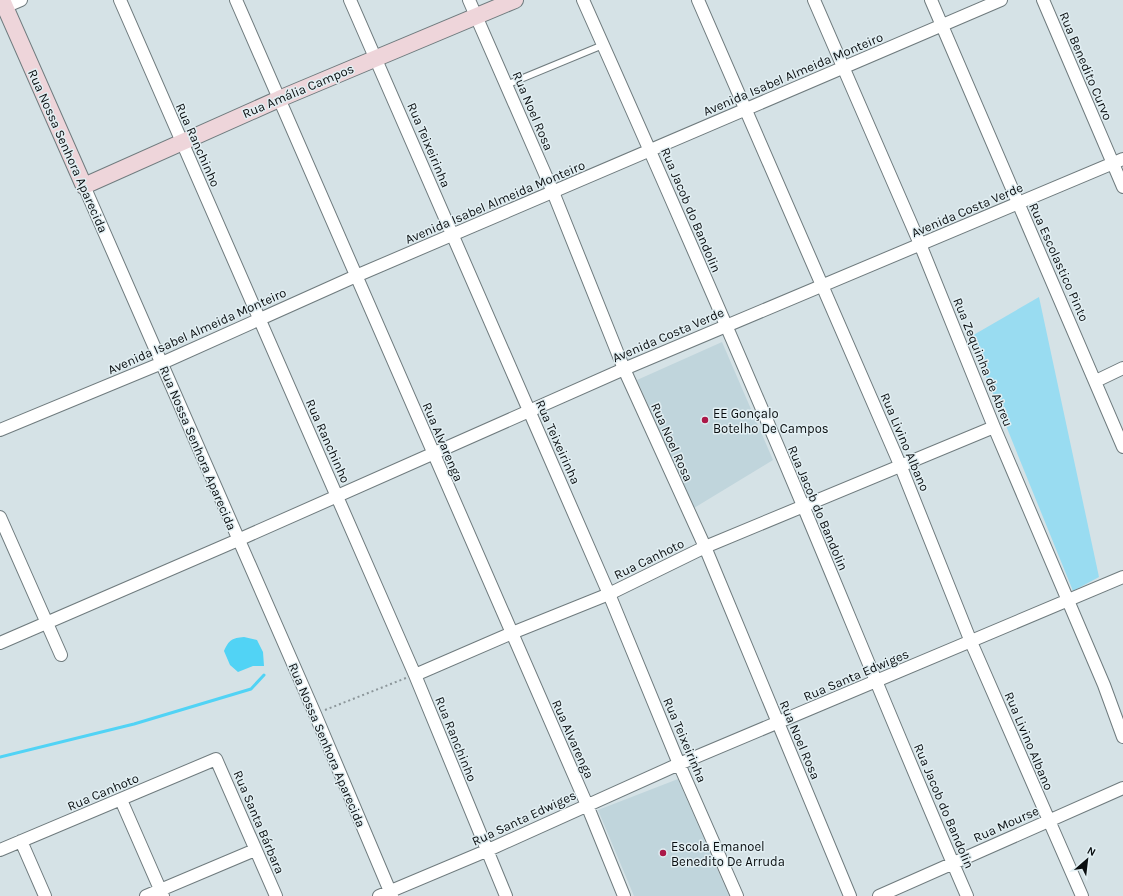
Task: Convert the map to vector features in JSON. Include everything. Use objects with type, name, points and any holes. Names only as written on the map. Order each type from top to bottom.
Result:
[{"type":"street","points":[[2,5],[21,0]]},
{"type":"street","name":"Rua Ranchinho","points":[[120,0],[181,143],[415,675],[486,851],[506,896]]},
{"type":"street","name":"Rua Alvarenga","points":[[236,0],[432,454],[587,804],[624,896]]},
{"type":"street","name":"Rua Teixeirinha","points":[[350,0],[609,594],[679,764],[737,896]]},
{"type":"street","name":"Rua Noel Rosa","points":[[469,0],[552,192],[624,369],[705,548],[850,896]]},
{"type":"street","name":"Rua Amália Campos","points":[[84,186],[279,99],[515,0]]},
{"type":"street","name":"Rua Jacob do Bandolin","points":[[583,0],[650,150],[804,507],[875,682],[967,896]]},
{"type":"street","name":"Rua Livino Albano","points":[[698,0],[901,467],[971,642],[1082,896]]},
{"type":"street","name":"Rua Zequinha de Abreu","points":[[814,0],[920,244],[994,427],[1069,600],[1123,737]]},
{"type":"street","name":"Rua Escolastico Pinto","points":[[931,0],[1096,381],[1123,447]]},
{"type":"street","name":"Avenida Isabel Almeida Monteiro","points":[[0,430],[162,363],[356,276],[1001,0]]},
{"type":"street","name":"Rua Benedito Curvo","points":[[1043,0],[1118,161],[1123,187]]},
{"type":"street","name":"Rua Nossa Senhora Aparecida","points":[[2,5],[84,186],[315,714],[387,894]]},
{"type":"street","name":"Avenida Costa Verde","points":[[0,643],[238,540],[336,495],[529,412],[624,369],[1118,161]]},
{"type":"street","points":[[1096,381],[1123,368]]},
{"type":"street","name":"Rua Canhoto","points":[[415,675],[512,633],[609,594],[705,548],[994,427]]},
{"type":"street","points":[[0,518],[61,655]]},
{"type":"street","name":"Rua Santa Edwiges","points":[[387,894],[679,764],[1123,577]]},
{"type":"street","name":"Rua Canhoto","points":[[0,850],[216,759]]},
{"type":"street","name":"Rua Santa Bárbara","points":[[216,759],[276,896]]},
{"type":"street","name":"Rua Mourse","points":[[879,896],[1123,788]]},
{"type":"street","points":[[121,800],[162,893]]},
{"type":"street","points":[[22,841],[45,896]]},
{"type":"street","points":[[146,896],[162,893],[255,850]]},
{"type":"lane","points":[[506,85],[603,45]]},
{"type":"path","points":[[315,714],[415,675]]},
{"type":"shaded area","points":[[1039,297],[1099,577],[1073,591],[970,337]]},
{"type":"shaded area","name":"EE Gonçalo Botelho De Campos","points":[[722,342],[773,460],[694,508],[637,380]]},
{"type":"shaded area","points":[[244,637],[257,640],[263,652],[264,666],[253,666],[238,672],[230,665],[224,651],[231,640]]},
{"type":"shaded area","name":"Escola Emanoel Benedito De Arruda","points":[[678,779],[729,896],[634,896],[598,810]]},
{"type":"waterway","points":[[0,757],[134,724],[251,689],[264,675]]},
{"type":"place","name":"EE Gonçalo Botelho De Campos","points":[[705,420]]},
{"type":"place","name":"Escola Emanoel Benedito De Arruda","points":[[663,853]]}]
